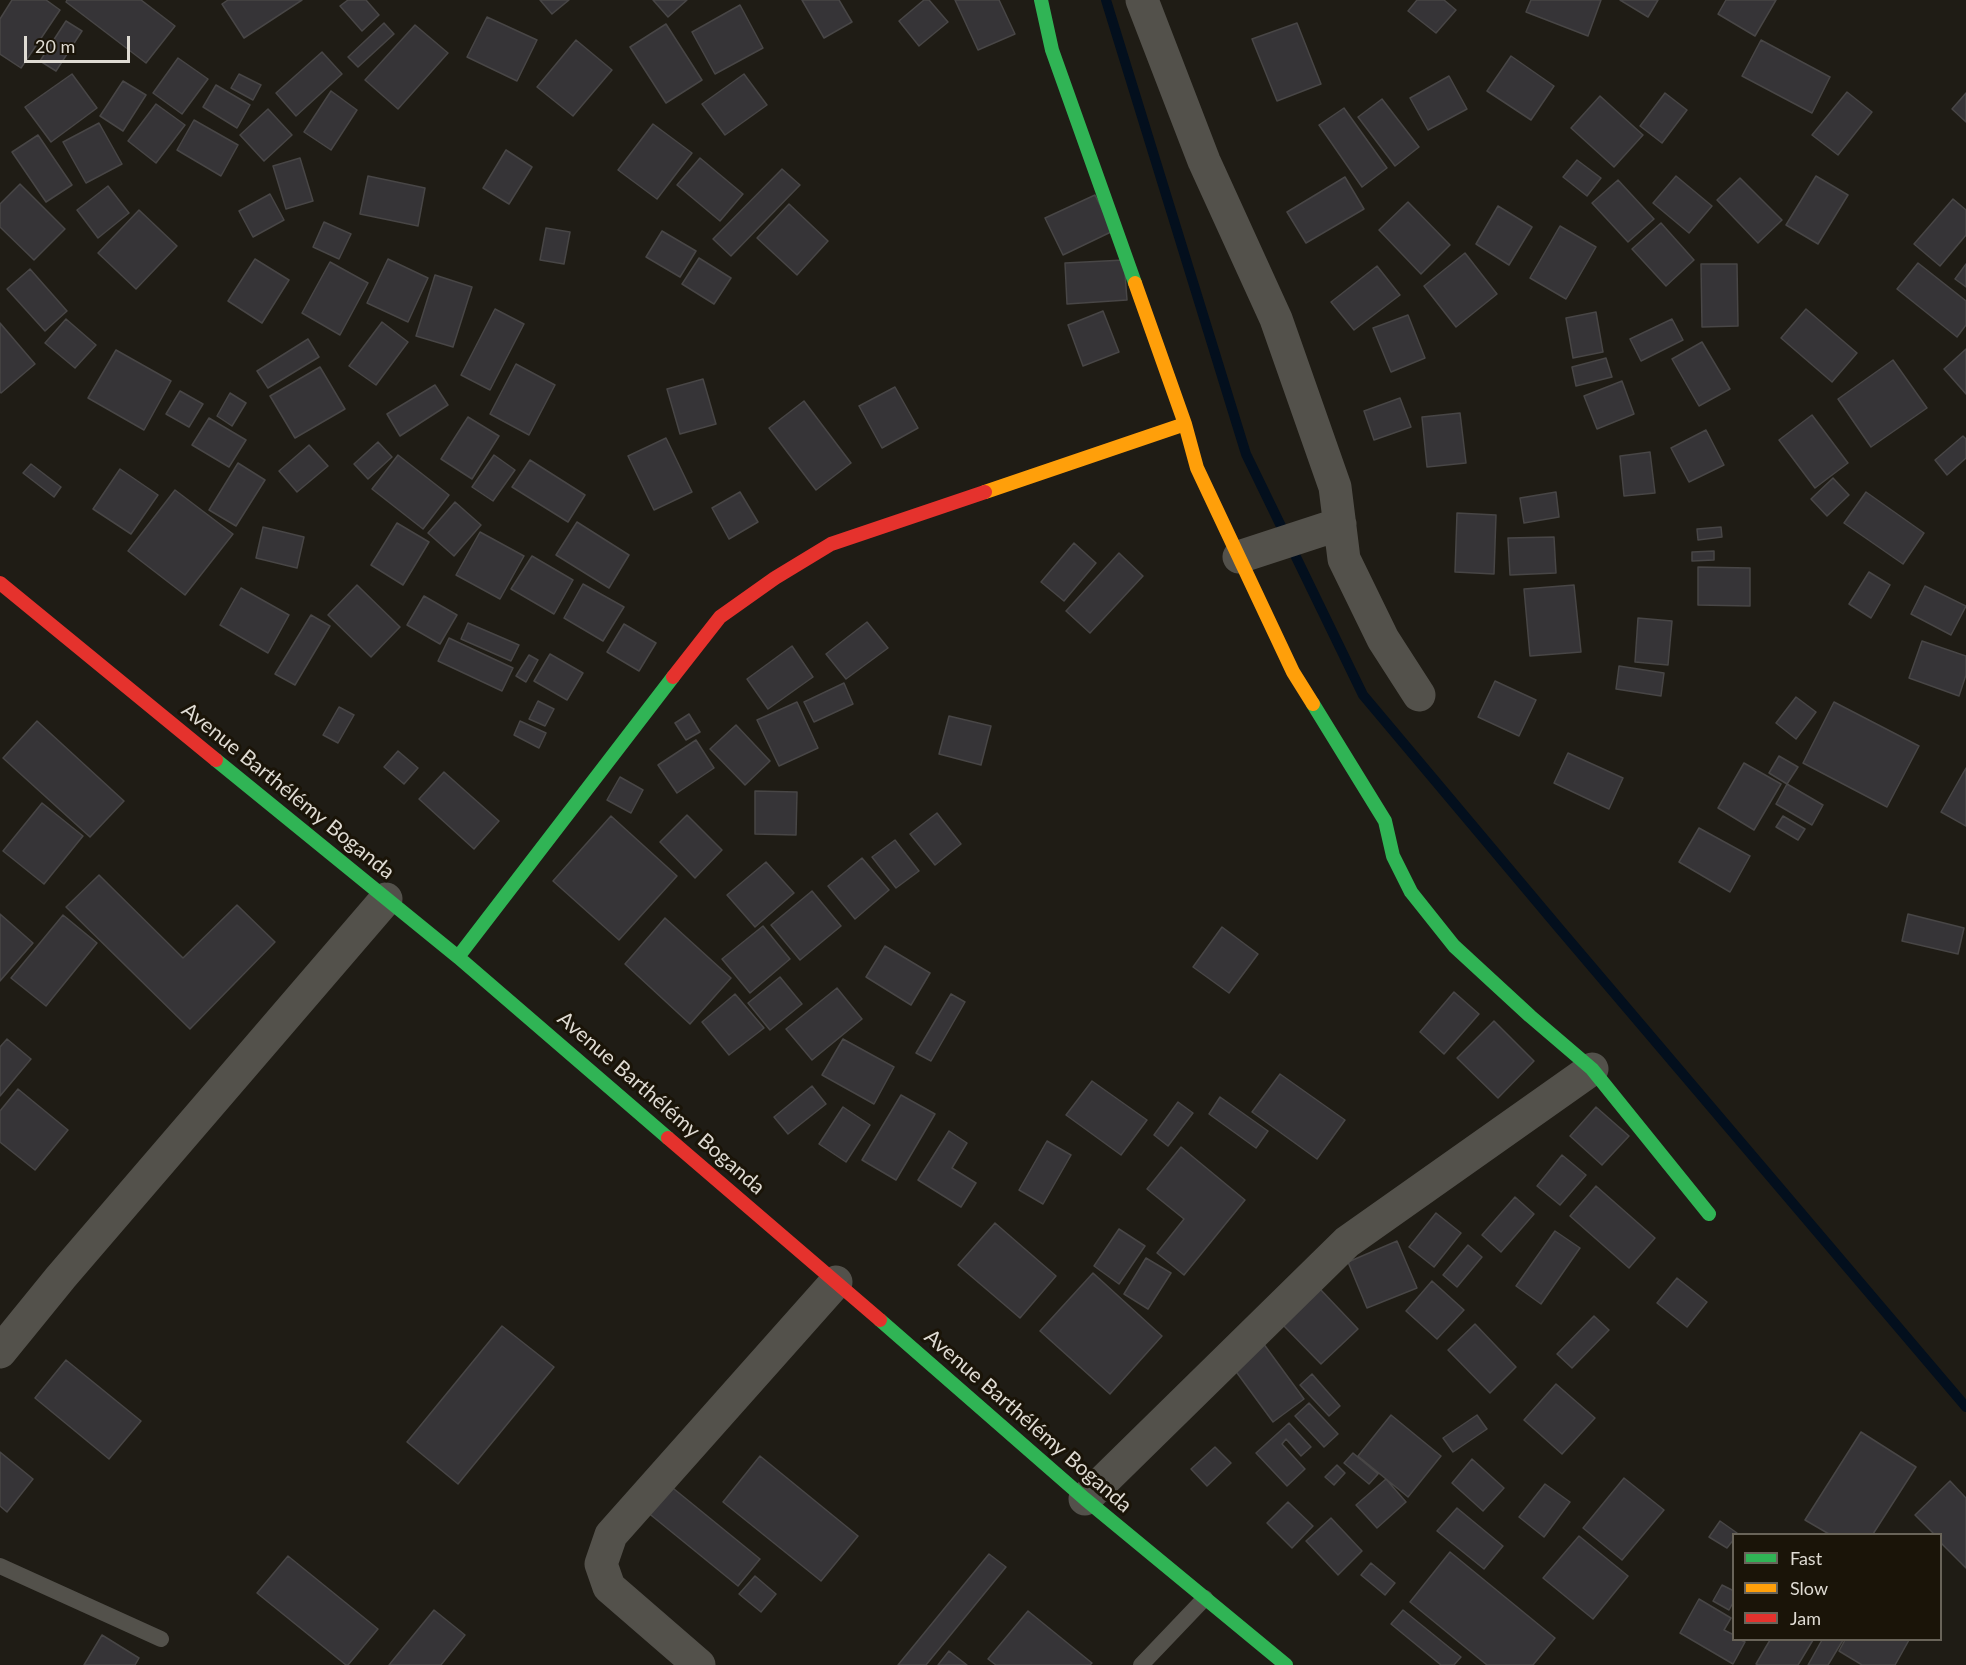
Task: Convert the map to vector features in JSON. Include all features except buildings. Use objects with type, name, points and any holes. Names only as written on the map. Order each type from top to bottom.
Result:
[{"type":"street","points":[[1041,0],[1052,50],[1185,424],[1197,468],[1293,672],[1385,821],[1393,856],[1411,892],[1454,946],[1592,1069],[1709,1214]]},
{"type":"street","points":[[1142,0],[1204,161],[1276,319],[1335,487],[1344,559],[1383,639],[1419,695]]},
{"type":"street","points":[[458,957],[720,617],[775,578],[831,544],[1185,424]]},
{"type":"street","points":[[1239,557],[1340,524]]},
{"type":"street","name":"Avenue Barthélémy Boganda","points":[[0,583],[458,957],[1085,1499],[1286,1665]]},
{"type":"street","points":[[0,1352],[61,1277],[386,899]]},
{"type":"street","points":[[1085,1499],[1347,1242],[1592,1069]]},
{"type":"street","points":[[699,1665],[609,1587],[601,1564],[610,1535],[836,1282]]},
{"type":"lane","points":[[0,1566],[161,1639]]},
{"type":"lane","points":[[1141,1665],[1205,1598]]},
{"type":"waterway","points":[[1106,0],[1246,454],[1363,695],[1966,1407]]},
{"type":"traffic: fast","points":[[1041,0],[1052,50],[1135,283]]},
{"type":"traffic: fast","points":[[458,957],[673,677]]},
{"type":"traffic: fast","points":[[1313,704],[1385,821],[1393,856],[1411,892],[1454,946],[1592,1069],[1709,1214]]},
{"type":"traffic: fast","points":[[216,760],[458,957],[668,1138]]},
{"type":"traffic: fast","points":[[880,1320],[1085,1499],[1286,1665]]},
{"type":"traffic: slow","points":[[1135,283],[1185,424],[1197,468],[1293,672],[1313,704]]},
{"type":"traffic: slow","points":[[985,492],[1185,424]]},
{"type":"traffic: jam","points":[[673,677],[720,617],[775,578],[831,544],[985,492]]},
{"type":"traffic: jam","points":[[0,583],[216,760]]},
{"type":"traffic: jam","points":[[668,1138],[880,1320]]}]
